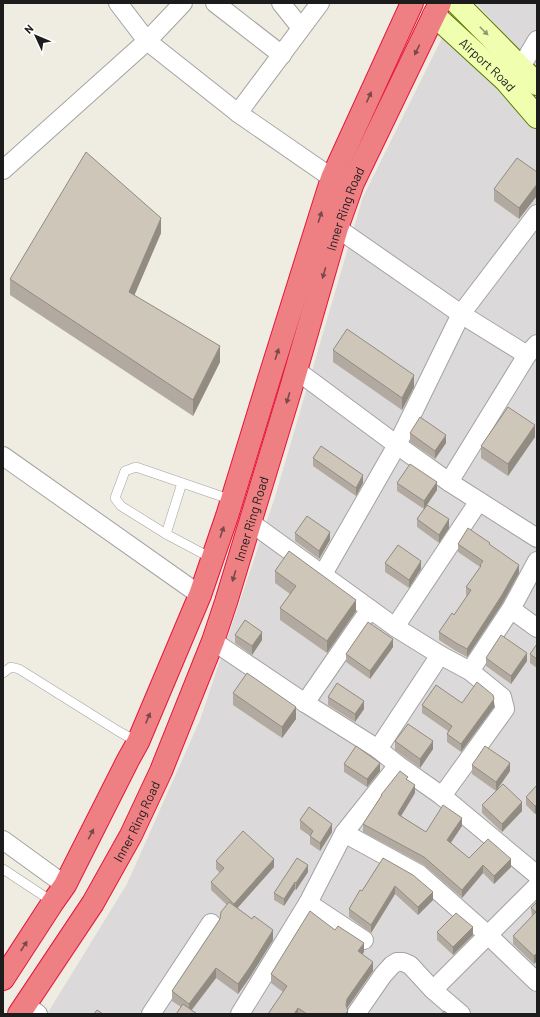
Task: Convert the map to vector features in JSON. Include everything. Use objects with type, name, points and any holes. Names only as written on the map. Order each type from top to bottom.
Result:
[{"type":"highway","name":"Inner Ring Road","points":[[3,979],[65,885],[138,742],[200,595],[232,500],[332,178],[412,3]]},
{"type":"highway","name":"Inner Ring Road","points":[[27,1011],[93,903],[132,835],[161,770],[213,640],[353,183],[437,9]]},
{"type":"main road","name":"Airport Road","points":[[457,3],[537,84]]},
{"type":"main road","name":"Airport Road","points":[[437,9],[506,81],[537,117]]},
{"type":"street","points":[[118,3],[147,41],[238,113],[332,178]]},
{"type":"street","points":[[3,170],[147,41],[183,3]]},
{"type":"street","points":[[215,3],[282,55]]},
{"type":"street","points":[[280,3],[301,28]]},
{"type":"street","points":[[238,113],[320,3]]},
{"type":"street","points":[[521,67],[537,40]]},
{"type":"street","points":[[324,574],[397,445],[461,314],[537,214]]},
{"type":"street","points":[[338,228],[461,314],[532,350],[449,482]]},
{"type":"street","points":[[296,370],[449,482],[537,538]]},
{"type":"street","points":[[3,456],[200,595]]},
{"type":"street","points":[[395,627],[478,501]]},
{"type":"street","points":[[250,522],[324,574],[395,627],[440,655],[470,671],[502,697],[505,709],[442,796]]},
{"type":"street","points":[[470,671],[511,609],[537,561]]},
{"type":"street","points":[[305,703],[370,609]]},
{"type":"street","points":[[511,609],[537,628]]},
{"type":"street","points":[[213,640],[305,703],[378,749],[442,796],[537,875]]},
{"type":"street","points":[[378,749],[440,655]]},
{"type":"street","points":[[240,1014],[308,903],[344,833],[398,765]]},
{"type":"street","points":[[344,833],[419,874],[488,935],[537,982]]},
{"type":"street","points":[[3,840],[65,885]]},
{"type":"street","points":[[433,990],[537,886]]},
{"type":"street","points":[[308,903],[364,940]]},
{"type":"street","points":[[151,1014],[211,923]]},
{"type":"street","points":[[356,1014],[383,974],[397,962],[403,962],[410,965],[433,990],[462,1014]]},
{"type":"lane","points":[[213,559],[166,534],[121,506],[115,498],[126,470],[136,467],[232,500]]},
{"type":"lane","points":[[166,534],[182,483]]},
{"type":"lane","points":[[3,673],[12,667],[19,669],[138,742]]},
{"type":"lane","points":[[3,869],[53,902]]},
{"type":"shaded area","points":[[476,3],[537,3],[537,69],[487,15]]},
{"type":"shaded area","points":[[445,32],[537,129],[537,1014],[47,1014],[127,884],[200,720],[275,497],[363,197]]},
{"type":"building","points":[[86,152],[161,218],[129,292],[220,346],[193,400],[10,279]]},
{"type":"building","points":[[517,158],[537,172],[537,184],[519,208],[494,189]]},
{"type":"building","points":[[347,329],[414,375],[402,398],[333,350]]},
{"type":"building","points":[[508,407],[535,425],[508,464],[481,446]]},
{"type":"building","points":[[420,417],[446,435],[435,451],[410,433]]},
{"type":"building","points":[[321,446],[363,475],[356,488],[313,458]]},
{"type":"building","points":[[410,464],[437,482],[424,501],[397,483]]},
{"type":"building","points":[[427,505],[449,519],[439,535],[417,519]]},
{"type":"building","points":[[307,516],[330,532],[319,551],[295,533]]},
{"type":"building","points":[[468,528],[519,565],[502,595],[467,649],[439,632],[452,613],[454,615],[471,590],[466,587],[483,561],[458,544]]},
{"type":"building","points":[[398,545],[421,561],[409,580],[385,563]]},
{"type":"building","points":[[289,551],[356,600],[327,641],[280,608],[296,586],[275,571]]},
{"type":"building","points":[[245,620],[262,632],[252,646],[235,635]]},
{"type":"building","points":[[368,622],[393,639],[370,671],[346,654]]},
{"type":"building","points":[[501,635],[527,653],[511,676],[486,658]]},
{"type":"building","points":[[537,644],[537,659],[530,654]]},
{"type":"building","points":[[247,673],[296,707],[282,727],[233,693]]},
{"type":"building","points":[[477,682],[493,695],[494,699],[461,744],[447,734],[452,726],[422,705],[436,685],[462,703]]},
{"type":"building","points":[[337,683],[364,701],[355,714],[328,697]]},
{"type":"building","points":[[408,724],[433,741],[420,759],[395,741]]},
{"type":"building","points":[[356,746],[380,763],[367,779],[344,764]]},
{"type":"building","points":[[485,746],[510,763],[496,782],[472,765]]},
{"type":"building","points":[[400,771],[408,777],[406,779],[415,785],[398,813],[399,815],[426,832],[443,805],[462,818],[447,840],[469,858],[488,839],[511,859],[494,876],[483,865],[462,890],[424,857],[363,824],[381,795]]},
{"type":"building","points":[[503,784],[522,802],[502,824],[482,805]]},
{"type":"building","points":[[537,785],[537,805],[535,806],[526,797]]},
{"type":"building","points":[[309,807],[332,824],[320,843],[310,836],[313,831],[300,820]]},
{"type":"building","points":[[243,831],[274,859],[234,904],[211,882],[224,868],[216,861]]},
{"type":"building","points":[[297,858],[308,865],[284,899],[274,893]]},
{"type":"building","points":[[383,858],[413,875],[433,892],[418,907],[395,886],[371,925],[349,909],[360,890],[362,891]]},
{"type":"building","points":[[229,902],[252,919],[254,916],[273,930],[238,984],[216,968],[189,1004],[172,991],[220,919],[221,912]]},
{"type":"building","points":[[537,902],[537,953],[534,956],[513,936],[536,912],[531,908]]},
{"type":"building","points":[[310,911],[335,930],[338,926],[364,943],[358,951],[373,962],[347,999],[346,1005],[348,1011],[345,1014],[307,1014],[298,1008],[294,1014],[268,1014],[287,986],[271,974]]},
{"type":"building","points":[[456,913],[473,927],[453,947],[437,932]]},
{"type":"building","points":[[183,1004],[197,1014],[176,1014]]},
{"type":"building","points":[[97,1010],[103,1014],[94,1014]]}]
